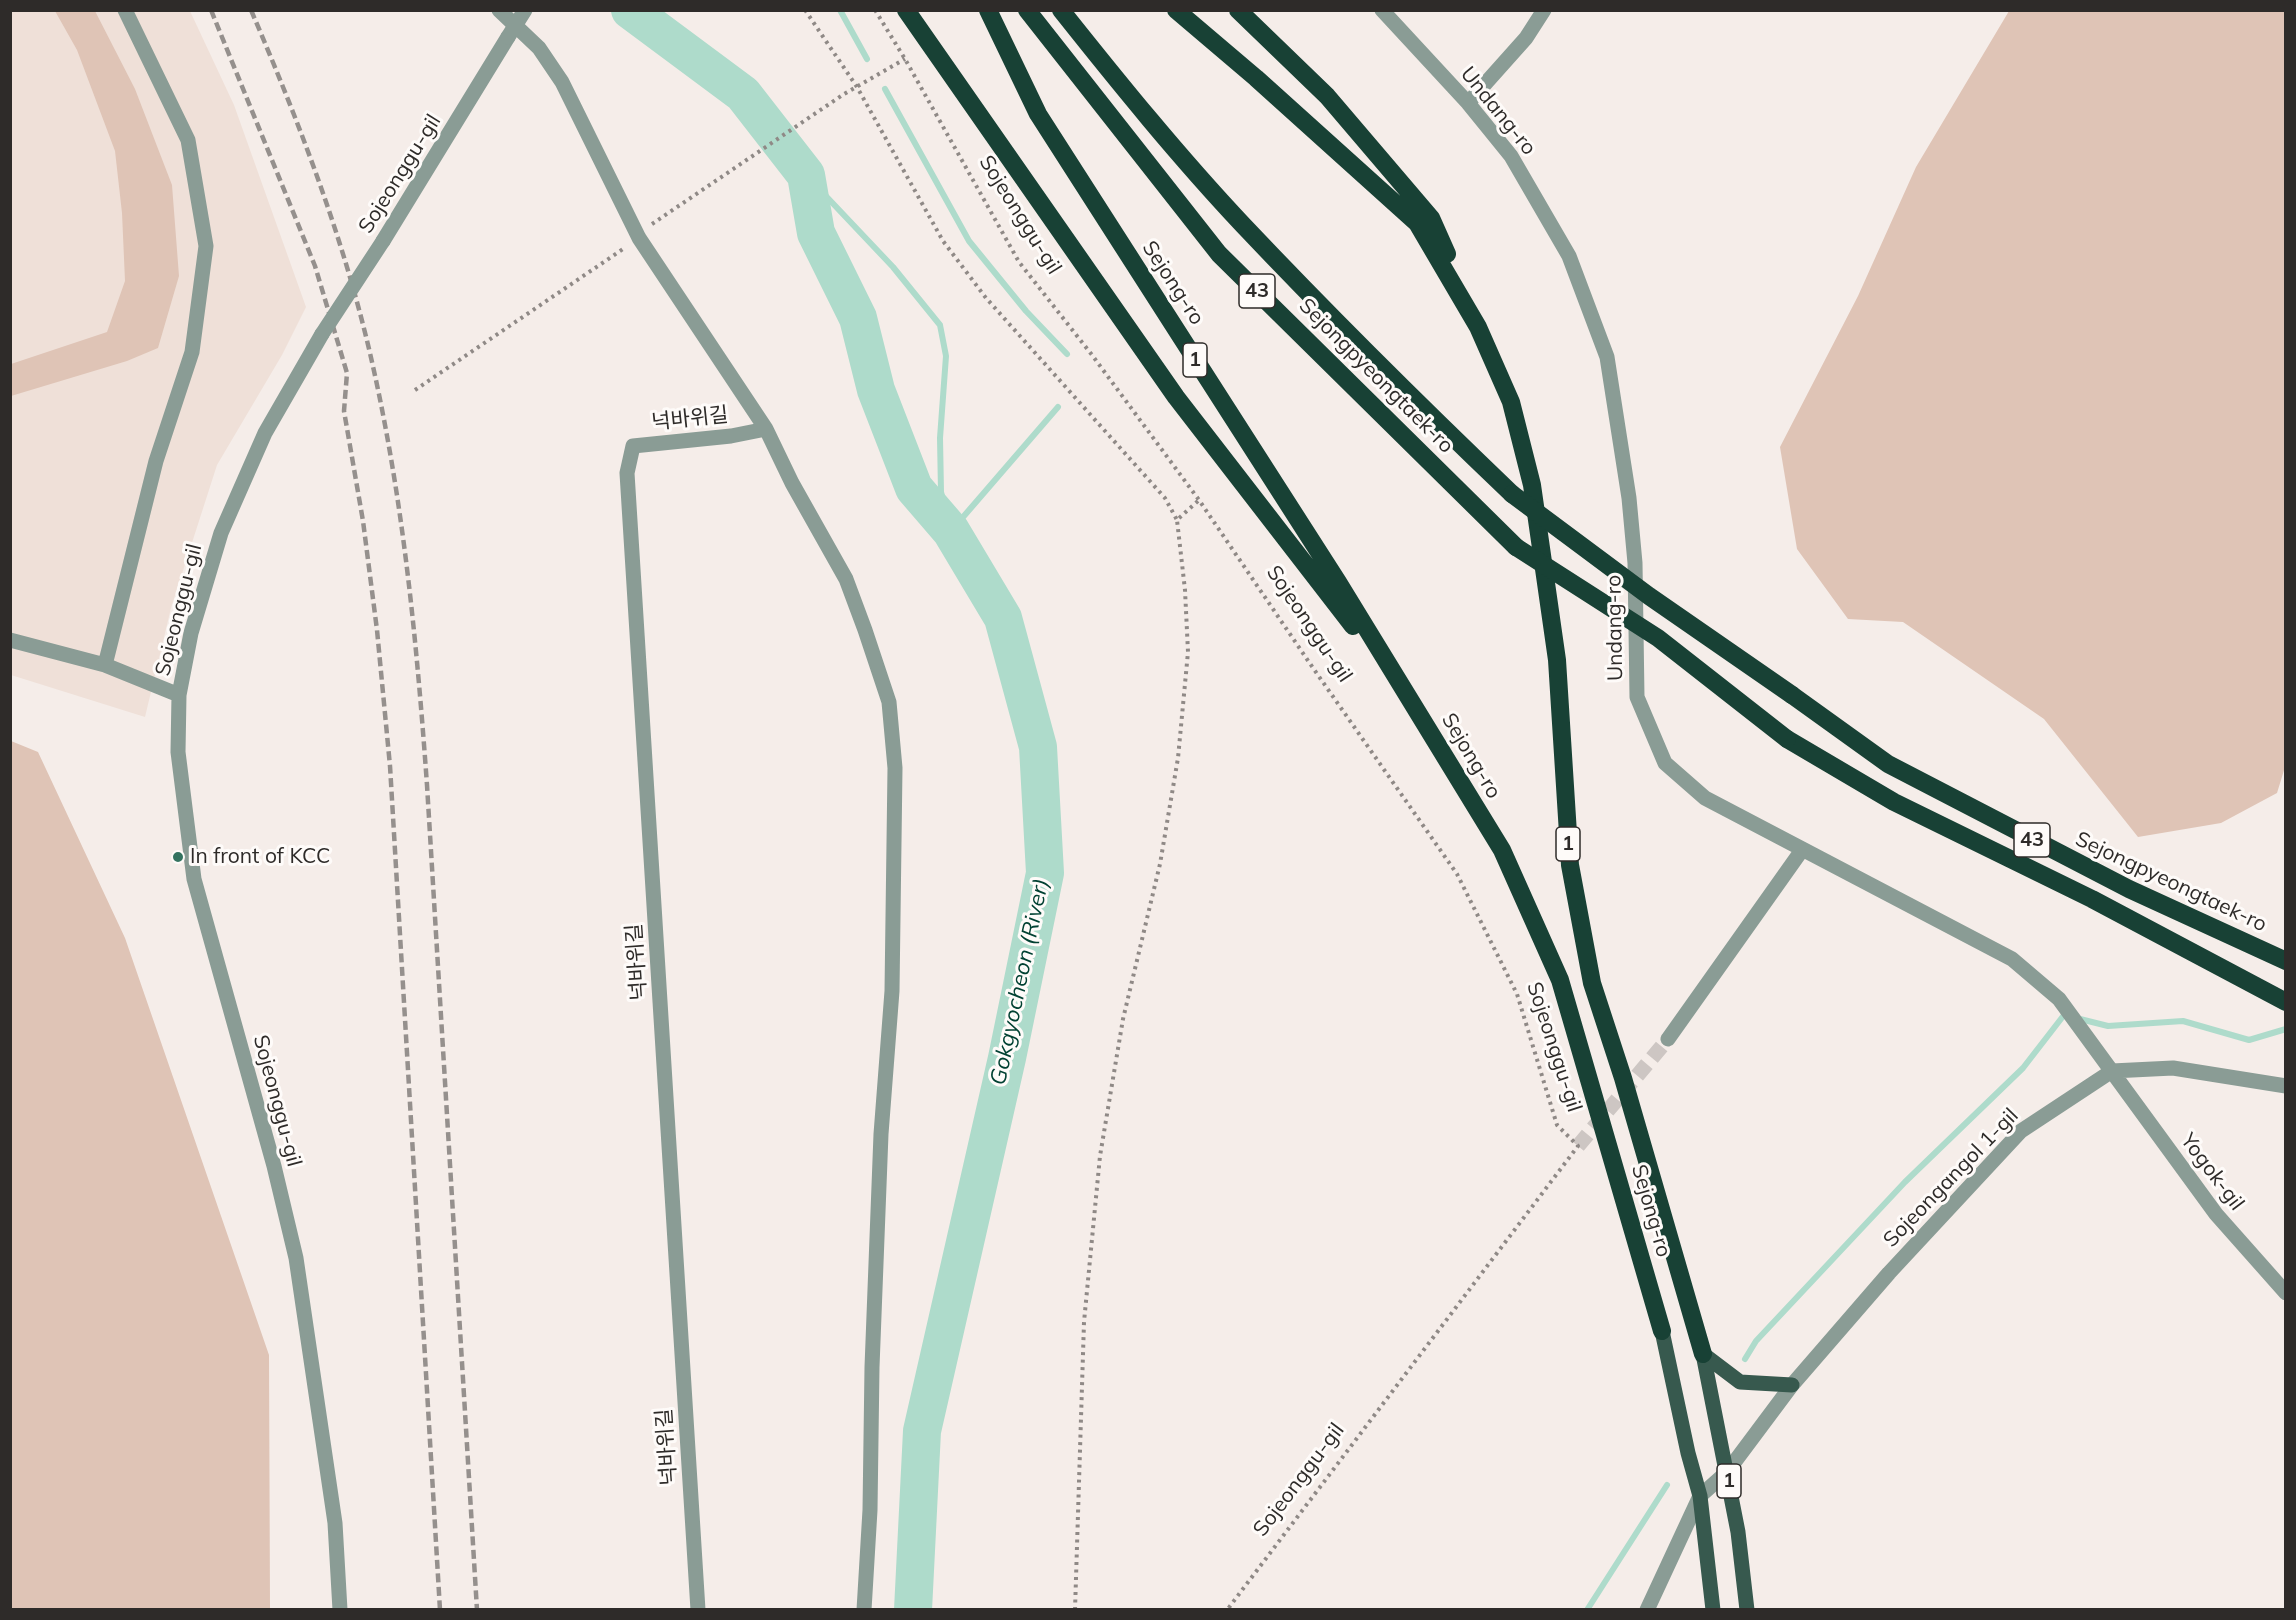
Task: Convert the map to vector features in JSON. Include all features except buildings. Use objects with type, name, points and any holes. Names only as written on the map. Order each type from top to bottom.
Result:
[{"type":"highway","points":[[906,10],[1176,397],[1413,703]]},
{"type":"highway","name":"Sejong-ro","points":[[988,10],[1038,114],[1338,582],[1502,850],[1560,980],[1662,1331]]},
{"type":"highway","name":"Sejongpyeongtaek-ro","points":[[1027,10],[1219,254],[1516,547],[1658,638],[1787,739],[1894,802],[2092,899],[2279,999]]},
{"type":"highway","name":"Sejongpyeongtaek-ro","points":[[1061,10],[1110,71],[1241,223],[1383,371],[1512,494],[1649,596],[1888,764],[2129,889],[2286,961]]},
{"type":"highway","name":"Sejong-ro","points":[[1176,10],[1256,78],[1417,223],[1478,327],[1511,402],[1532,485],[1557,660],[1570,865],[1592,983],[1644,1146],[1703,1354]]},
{"type":"highway","points":[[1238,10],[1327,96],[1431,218],[1478,327]]},
{"type":"main road","name":"Sejong-ro","points":[[1662,1331],[1688,1453],[1700,1496],[1713,1610]]},
{"type":"main road","points":[[1703,1354],[1740,1382],[1792,1385]]},
{"type":"main road","name":"Sejong-ro","points":[[1703,1354],[1738,1532],[1747,1610]]},
{"type":"street","points":[[105,665],[156,461],[192,352],[206,246],[188,140],[125,10]]},
{"type":"street","name":"넉바위길","points":[[499,10],[539,48],[562,82],[644,232],[766,429],[792,483],[846,579],[889,702],[893,746],[895,861],[892,991],[881,1134],[872,1367],[870,1510],[864,1610]]},
{"type":"street","name":"Sojeonggu-gil","points":[[340,1610],[335,1523],[296,1258],[274,1166],[194,879],[178,752],[179,694],[190,633],[221,533],[265,433],[322,334],[384,241],[525,10]]},
{"type":"street","name":"Undang-ro","points":[[1382,10],[1468,103],[1511,156],[1569,256],[1606,357],[1629,498],[1634,552],[1637,697],[1665,763],[1706,798],[2012,959],[2059,999],[2112,1071]]},
{"type":"street","points":[[1468,103],[1526,38],[1544,10]]},
{"type":"street","name":"넉바위길","points":[[698,1610],[627,473],[633,446],[731,436],[766,429]]},
{"type":"street","points":[[10,639],[105,665],[179,694]]},
{"type":"street","points":[[1668,1039],[1802,850]]},
{"type":"street","points":[[2112,1071],[2173,1068],[2286,1086]]},
{"type":"street","name":"Yogok-gil","points":[[2112,1071],[2216,1214],[2286,1293]]},
{"type":"street","name":"Sojeongangol 1-gil","points":[[1700,1496],[1727,1472],[1792,1385],[1889,1273],[2021,1131],[2112,1071]]},
{"type":"street","points":[[1647,1610],[1700,1496]]},
{"type":"path","points":[[805,10],[857,87],[943,241],[986,298],[1165,498],[1177,520],[1185,590],[1188,652],[1178,758],[1160,864],[1123,1019],[1100,1156],[1084,1322],[1075,1610]]},
{"type":"path","name":"Sojeonggu-gil","points":[[875,10],[1019,262],[1092,355],[1199,500],[1312,668],[1457,873],[1517,994],[1557,1125],[1578,1146],[1227,1610]]},
{"type":"path","points":[[416,390],[844,94],[905,59]]},
{"type":"path","points":[[1177,520],[1199,500]]},
{"type":"shaded area","points":[[11,11],[190,11],[234,105],[306,307],[282,355],[217,465],[171,608],[145,717],[11,675]]},
{"type":"shaded area","points":[[55,11],[95,11],[135,89],[172,185],[179,276],[158,348],[127,361],[11,396],[11,364],[107,332],[125,281],[122,213],[115,151],[77,50]]},
{"type":"shaded area","points":[[2009,11],[2285,11],[2285,767],[2277,793],[2221,823],[2138,837],[2044,719],[1903,622],[1848,619],[1797,549],[1780,447],[1858,296],[1916,167]]},
{"type":"shaded area","points":[[11,741],[38,752],[125,938],[269,1355],[270,1609],[11,1609]]},
{"type":"waterway","name":"Gokgyocheon (River)","points":[[630,10],[743,94],[806,175],[816,233],[858,318],[876,390],[914,488],[951,531],[1003,618],[1038,747],[1045,873],[1007,1058],[922,1431],[913,1610]]},
{"type":"waterway","points":[[840,10],[867,59]]},
{"type":"waterway","points":[[885,89],[969,241],[1026,311],[1067,354]]},
{"type":"waterway","points":[[806,175],[893,267],[940,325],[946,356],[940,438],[941,492],[951,531]]},
{"type":"waterway","points":[[951,531],[1058,407]]},
{"type":"waterway","points":[[1745,1359],[1756,1341],[1905,1182],[2023,1068],[2064,1015],[2108,1026],[2183,1021],[2249,1040],[2286,1029]]},
{"type":"waterway","points":[[1587,1610],[1667,1485]]},
{"type":"tunnel","points":[[1578,1146],[1668,1039]]},
{"type":"railway","points":[[211,10],[315,266],[347,373],[344,411],[363,521],[377,630],[390,766],[440,1610]]},
{"type":"railway","points":[[251,10],[288,98],[336,233],[363,325],[394,474],[414,629],[427,785],[477,1610]]},
{"type":"place","name":"In front of KCC","points":[[178,857]]}]
